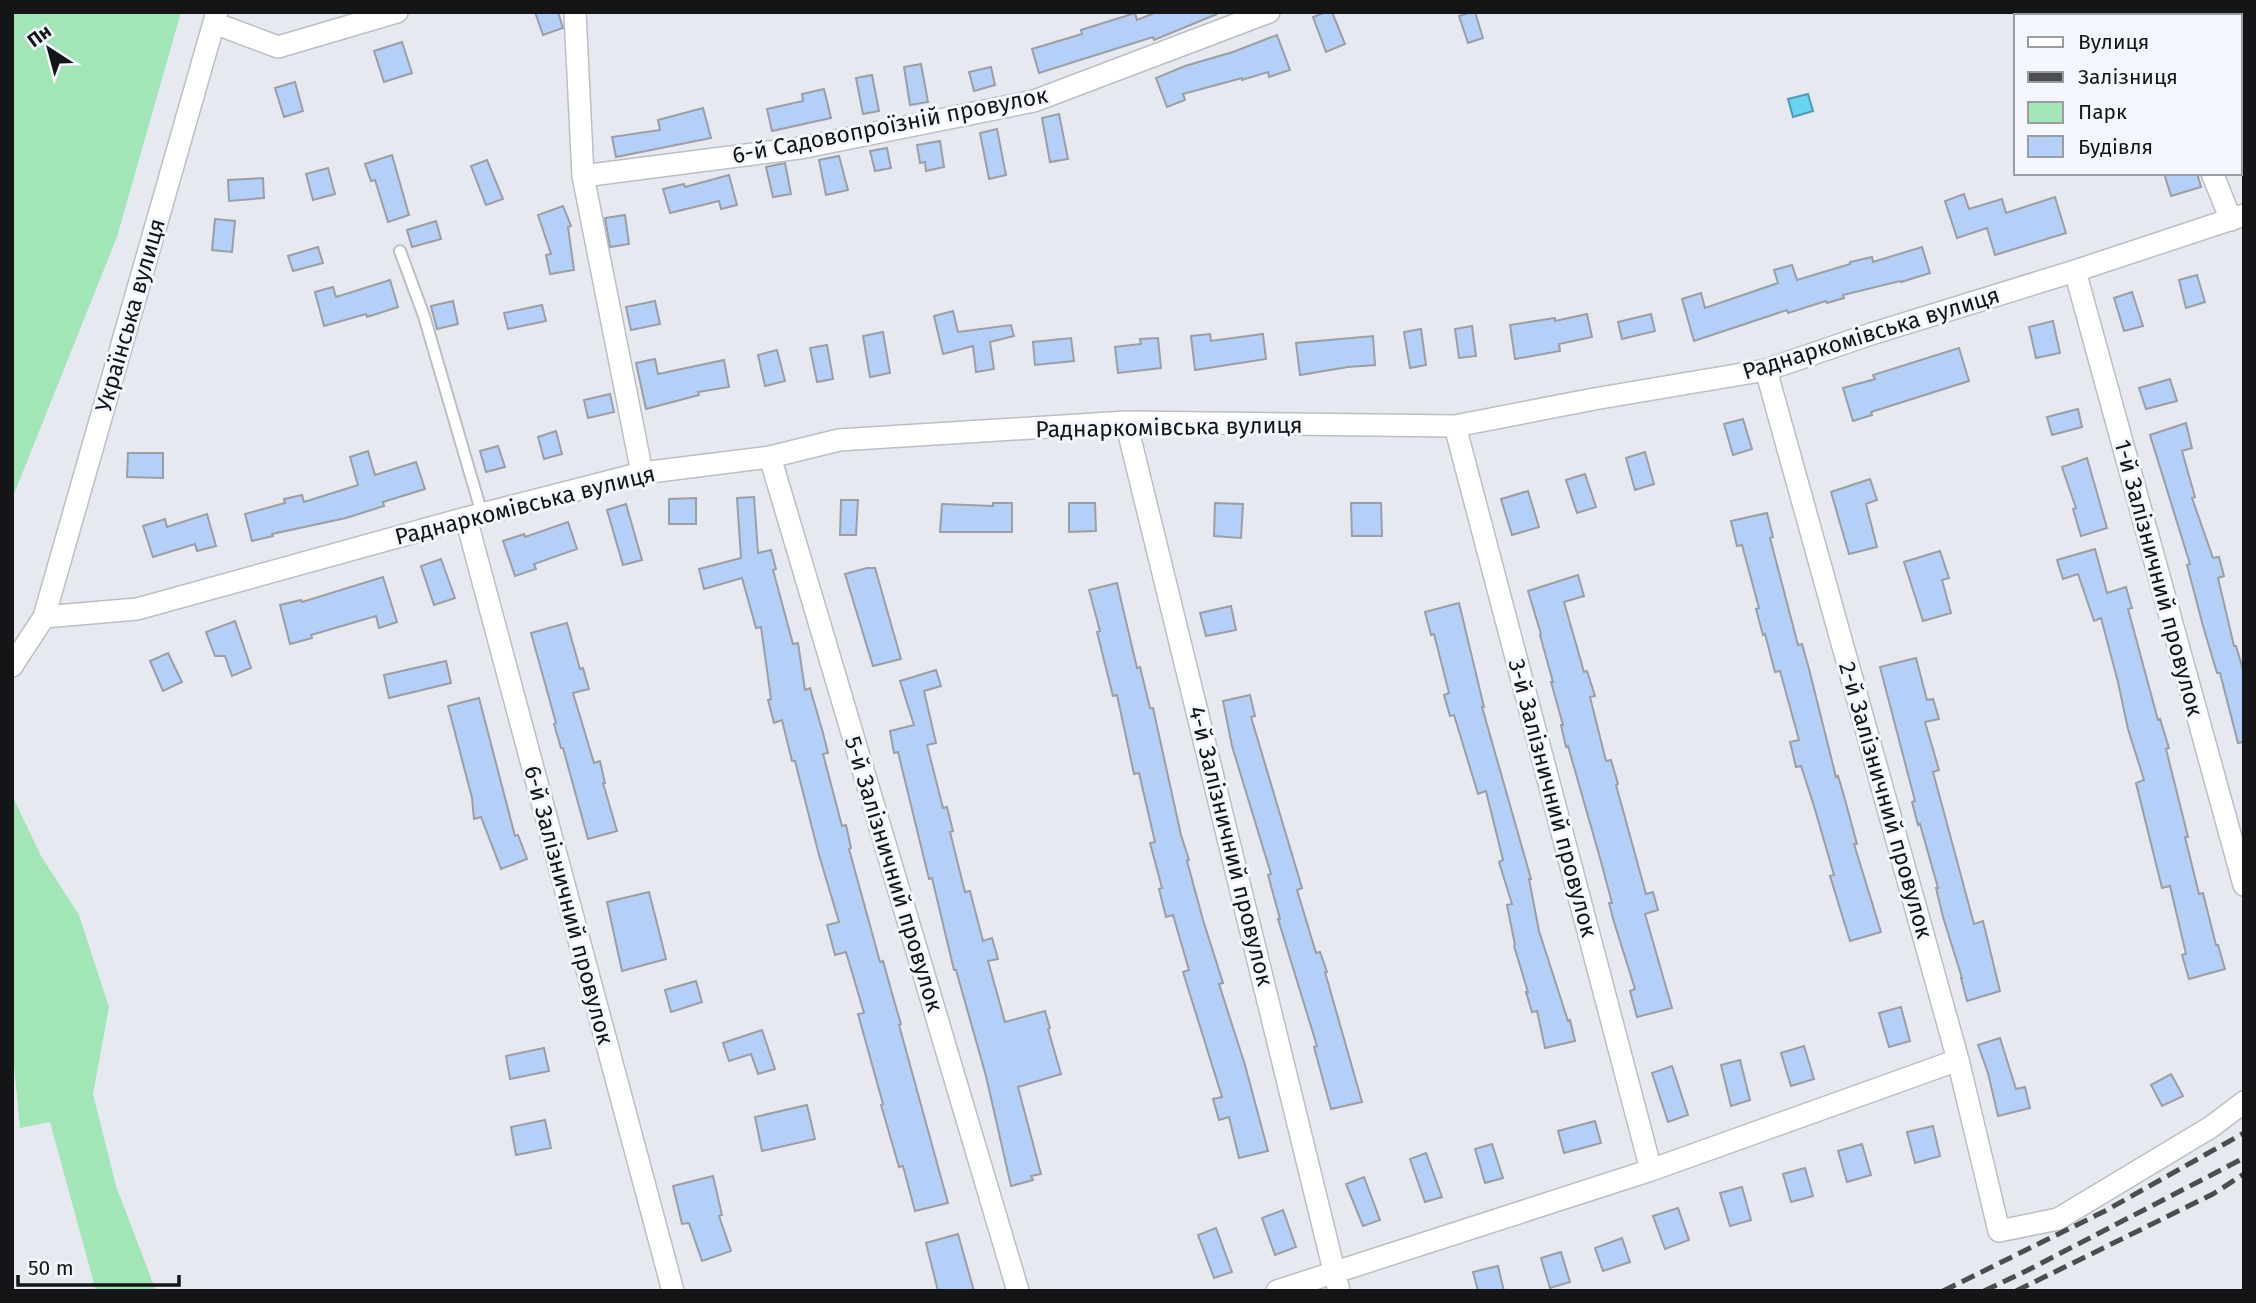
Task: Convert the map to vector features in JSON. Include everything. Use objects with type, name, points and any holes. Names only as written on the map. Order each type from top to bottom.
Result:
[{"type":"street","points":[[216,18],[278,47],[397,12]]},
{"type":"street","points":[[575,12],[583,176],[642,473]]},
{"type":"street","name":"6-й Садовопроїзній провулок","points":[[583,176],[800,148],[1034,102],[1269,12]]},
{"type":"street","name":"Українська вулиця","points":[[12,666],[44,617],[216,18]]},
{"type":"street","points":[[2213,175],[2237,217]]},
{"type":"street","name":"Раднаркомівська вулиця","points":[[44,617],[137,609],[474,516],[642,473],[769,457],[839,440],[1126,422],[1455,426],[1766,370],[2237,217]]},
{"type":"street","name":"1-й Залізничний провулок","points":[[2075,271],[2244,885]]},
{"type":"street","name":"2-й Залізничний провулок","points":[[1766,370],[1958,1060],[1998,1231],[2058,1219],[2211,1127],[2244,1102]]},
{"type":"street","name":"4-й Залізничний провулок","points":[[1126,422],[1338,1280]]},
{"type":"street","name":"3-й Залізничний провулок","points":[[1455,426],[1651,1170]]},
{"type":"street","name":"5-й Залізничний провулок","points":[[769,457],[1018,1291]]},
{"type":"street","name":"6-й Залізничний провулок","points":[[474,516],[673,1291]]},
{"type":"street","points":[[1277,1291],[1338,1280],[1958,1060]]},
{"type":"lane","points":[[400,250],[424,316],[474,516]]},
{"type":"green space","points":[[12,12],[181,12],[117,237],[12,499]]},
{"type":"green space","points":[[12,795],[41,856],[79,915],[109,1007],[93,1094],[116,1186],[156,1291],[96,1291],[50,1122],[20,1128],[12,1045]]},
{"type":"water","points":[[1808,94],[1813,111],[1793,117],[1788,99]]},
{"type":"building","points":[[535,12],[558,12],[563,28],[543,35]]},
{"type":"building","points":[[1157,12],[1217,14],[1154,40],[1153,37],[1039,73],[1032,49],[1082,34],[1081,30],[1135,13],[1137,20]]},
{"type":"building","points":[[1332,12],[1345,44],[1326,52],[1313,17]]},
{"type":"building","points":[[1475,12],[1483,38],[1468,43],[1459,16]]},
{"type":"building","points":[[1277,35],[1290,70],[1269,77],[1268,72],[1183,94],[1185,100],[1167,107],[1156,78]]},
{"type":"building","points":[[402,42],[412,73],[384,82],[374,51]]},
{"type":"building","points":[[921,64],[928,102],[910,105],[904,67]]},
{"type":"building","points":[[991,67],[995,85],[974,91],[969,72]]},
{"type":"building","points":[[872,75],[879,111],[863,114],[856,78]]},
{"type":"building","points":[[295,82],[303,111],[284,117],[275,88]]},
{"type":"building","points":[[824,89],[831,118],[772,131],[767,109],[803,101],[802,94]]},
{"type":"building","points":[[703,108],[711,138],[616,157],[612,137],[660,130],[658,120]]},
{"type":"building","points":[[1059,114],[1068,159],[1050,162],[1042,118]]},
{"type":"building","points":[[997,129],[1006,175],[989,179],[980,133]]},
{"type":"building","points":[[940,141],[944,167],[926,171],[925,162],[920,163],[917,145]]},
{"type":"building","points":[[887,148],[891,168],[875,171],[870,151]]},
{"type":"building","points":[[392,155],[409,215],[388,222],[375,180],[371,181],[365,164]]},
{"type":"building","points":[[839,156],[848,190],[826,195],[819,160]]},
{"type":"building","points":[[487,160],[503,199],[486,205],[471,166]]},
{"type":"building","points":[[785,163],[791,194],[773,197],[766,167]]},
{"type":"building","points":[[328,168],[335,194],[313,200],[306,174]]},
{"type":"building","points":[[729,175],[737,205],[721,209],[719,201],[670,213],[663,189],[684,184],[685,187]]},
{"type":"building","points":[[2165,175],[2198,175],[2201,187],[2171,196]]},
{"type":"building","points":[[263,178],[264,198],[229,201],[228,180]]},
{"type":"building","points":[[1964,194],[1969,209],[2002,199],[2006,213],[2055,197],[2066,233],[1995,255],[1987,228],[1957,238],[1945,201]]},
{"type":"building","points":[[563,206],[571,226],[568,227],[574,270],[550,274],[546,255],[551,254],[538,215]]},
{"type":"building","points":[[625,215],[629,244],[610,247],[605,218]]},
{"type":"building","points":[[215,219],[235,221],[232,252],[212,250]]},
{"type":"building","points":[[436,221],[441,239],[412,247],[407,230]]},
{"type":"building","points":[[318,247],[323,263],[293,271],[288,256]]},
{"type":"building","points":[[1922,247],[1930,273],[1843,295],[1844,298],[1827,303],[1826,301],[1788,313],[1787,310],[1694,341],[1682,299],[1701,293],[1705,308],[1778,283],[1774,270],[1792,265],[1797,280],[1850,262],[1872,257],[1873,262]]},
{"type":"building","points":[[2197,275],[2205,302],[2186,308],[2179,280]]},
{"type":"building","points":[[390,280],[398,307],[324,326],[315,292],[333,287],[336,297]]},
{"type":"building","points":[[2132,292],[2143,326],[2124,331],[2114,298]]},
{"type":"building","points":[[453,301],[458,324],[437,329],[431,306]]},
{"type":"building","points":[[655,301],[660,324],[631,330],[626,307]]},
{"type":"building","points":[[542,305],[546,321],[508,329],[504,313]]},
{"type":"building","points":[[953,311],[958,332],[1011,325],[1014,336],[990,342],[994,369],[976,372],[973,346],[943,354],[934,316]]},
{"type":"building","points":[[1587,314],[1592,337],[1559,344],[1560,351],[1515,359],[1510,325],[1555,318],[1555,321]]},
{"type":"building","points":[[1651,314],[1655,331],[1622,339],[1618,322]]},
{"type":"building","points":[[2053,321],[2060,353],[2036,358],[2029,327]]},
{"type":"building","points":[[1472,326],[1476,356],[1459,358],[1455,329]]},
{"type":"building","points":[[1421,329],[1426,365],[1410,368],[1404,332]]},
{"type":"building","points":[[883,332],[890,373],[870,377],[863,336]]},
{"type":"building","points":[[1210,334],[1211,341],[1263,334],[1266,359],[1195,370],[1191,336]]},
{"type":"building","points":[[1373,336],[1375,365],[1300,375],[1296,343]]},
{"type":"building","points":[[1071,338],[1074,361],[1035,365],[1033,342]]},
{"type":"building","points":[[1158,338],[1161,368],[1118,373],[1115,347],[1141,344],[1140,339]]},
{"type":"building","points":[[827,345],[833,379],[817,382],[810,348]]},
{"type":"building","points":[[1959,348],[1969,381],[1871,412],[1872,415],[1853,421],[1843,388],[1875,379],[1873,375]]},
{"type":"building","points":[[777,350],[785,381],[765,386],[758,355]]},
{"type":"building","points":[[655,359],[658,374],[724,360],[729,387],[698,392],[699,395],[646,409],[636,363]]},
{"type":"building","points":[[2170,379],[2177,401],[2146,409],[2139,388]]},
{"type":"building","points":[[610,394],[614,412],[588,418],[584,400]]},
{"type":"building","points":[[2078,409],[2082,427],[2052,435],[2047,417]]},
{"type":"building","points":[[1743,419],[1752,449],[1733,455],[1724,424]]},
{"type":"building","points":[[2186,423],[2192,448],[2182,451],[2195,497],[2192,498],[2213,558],[2219,557],[2224,576],[2218,578],[2234,646],[2244,673],[2244,742],[2238,743],[2220,673],[2217,673],[2203,626],[2187,565],[2190,564],[2150,435]]},
{"type":"building","points":[[556,431],[562,454],[544,459],[538,437]]},
{"type":"building","points":[[498,446],[505,467],[486,472],[480,451]]},
{"type":"building","points":[[368,451],[375,475],[416,462],[425,489],[383,502],[384,506],[346,518],[252,541],[245,514],[285,503],[284,499],[302,495],[304,502],[358,485],[350,457]]},
{"type":"building","points":[[1645,452],[1654,484],[1635,490],[1626,458]]},
{"type":"building","points":[[128,453],[163,453],[163,478],[127,477]]},
{"type":"building","points":[[2087,458],[2107,528],[2081,536],[2073,509],[2076,508],[2062,467]]},
{"type":"building","points":[[1585,474],[1596,507],[1577,513],[1566,480]]},
{"type":"building","points":[[1870,479],[1877,500],[1866,504],[1877,547],[1849,554],[1831,492]]},
{"type":"building","points":[[1528,491],[1539,527],[1512,535],[1501,499]]},
{"type":"building","points":[[754,497],[758,553],[771,550],[776,569],[773,570],[793,644],[798,643],[805,690],[810,688],[823,733],[828,753],[823,754],[842,826],[846,825],[851,848],[849,849],[880,962],[883,961],[901,1024],[899,1025],[948,1203],[915,1211],[903,1166],[899,1167],[858,1014],[864,1013],[846,952],[835,955],[827,925],[839,922],[782,720],[774,723],[768,700],[771,699],[761,627],[756,628],[742,578],[704,589],[699,569],[741,558],[737,498]]},
{"type":"building","points":[[696,498],[696,524],[669,524],[669,499]]},
{"type":"building","points":[[841,500],[858,500],[856,535],[840,535]]},
{"type":"building","points":[[993,503],[1012,503],[1012,532],[940,532],[942,504],[993,506]]},
{"type":"building","points":[[1069,503],[1095,503],[1096,531],[1069,532]]},
{"type":"building","points":[[1215,503],[1243,504],[1241,538],[1214,536]]},
{"type":"building","points":[[1351,503],[1381,503],[1382,536],[1352,536]]},
{"type":"building","points":[[626,504],[642,560],[623,565],[607,510]]},
{"type":"building","points":[[1767,513],[1773,537],[1770,538],[1798,645],[1802,644],[1836,777],[1838,776],[1857,844],[1854,844],[1881,932],[1850,941],[1830,876],[1834,875],[1814,806],[1801,766],[1796,767],[1790,742],[1799,740],[1780,671],[1775,672],[1756,609],[1759,608],[1742,545],[1737,546],[1731,521]]},
{"type":"building","points":[[207,514],[216,546],[197,551],[195,544],[153,557],[143,526],[165,519],[167,527]]},
{"type":"building","points":[[568,522],[577,549],[534,564],[536,569],[515,576],[503,541],[524,534],[525,537]]},
{"type":"building","points":[[2095,549],[2107,593],[2126,587],[2132,608],[2128,609],[2158,720],[2160,719],[2169,748],[2166,749],[2199,894],[2203,893],[2225,969],[2189,979],[2170,886],[2162,888],[2136,783],[2144,780],[2128,729],[2101,618],[2094,621],[2078,574],[2063,579],[2057,560]]},
{"type":"building","points":[[1940,551],[1949,578],[1942,580],[1951,613],[1923,621],[1904,562]]},
{"type":"building","points":[[441,559],[455,598],[434,605],[421,566]]},
{"type":"building","points":[[875,568],[901,659],[873,666],[845,574]]},
{"type":"building","points":[[1578,575],[1584,596],[1564,602],[1584,672],[1587,671],[1595,696],[1590,697],[1606,761],[1611,760],[1646,894],[1653,892],[1658,910],[1645,914],[1672,1008],[1637,1017],[1630,991],[1635,989],[1614,922],[1609,903],[1612,903],[1600,858],[1568,746],[1566,747],[1553,682],[1528,591]]},
{"type":"building","points":[[383,577],[397,622],[379,628],[376,616],[290,644],[280,605],[301,600],[302,602]]},
{"type":"building","points":[[1117,583],[1137,668],[1140,667],[1150,708],[1153,708],[1189,860],[1187,861],[1223,983],[1219,984],[1245,1065],[1268,1151],[1239,1158],[1229,1117],[1219,1120],[1213,1099],[1222,1097],[1183,972],[1189,970],[1173,915],[1166,917],[1159,889],[1162,888],[1150,843],[1155,842],[1139,773],[1134,774],[1117,695],[1113,696],[1097,632],[1100,631],[1089,590]]},
{"type":"building","points":[[1459,603],[1482,707],[1531,879],[1539,931],[1575,1041],[1545,1048],[1537,1011],[1532,1012],[1514,946],[1507,905],[1512,904],[1499,862],[1503,860],[1486,791],[1478,794],[1454,715],[1450,716],[1444,695],[1449,693],[1434,634],[1431,635],[1425,612]]},
{"type":"building","points":[[1231,606],[1236,630],[1206,636],[1200,613]]},
{"type":"building","points":[[235,621],[251,668],[232,676],[225,656],[215,656],[206,632]]},
{"type":"building","points":[[567,623],[580,669],[583,668],[589,689],[573,693],[594,763],[600,761],[603,783],[617,831],[588,839],[554,724],[556,723],[531,633]]},
{"type":"building","points":[[168,653],[182,682],[163,691],[150,661]]},
{"type":"building","points":[[1916,658],[1927,700],[1933,699],[1939,719],[1925,722],[1939,770],[1933,772],[1974,924],[1983,921],[2000,991],[1967,1001],[1943,917],[1938,888],[1912,802],[1915,801],[1880,667]]},
{"type":"building","points":[[446,661],[451,683],[389,698],[384,675]]},
{"type":"building","points":[[936,670],[941,686],[924,691],[936,743],[927,745],[943,808],[947,807],[953,831],[950,832],[965,892],[970,891],[983,941],[992,938],[998,959],[988,961],[1005,1022],[1045,1011],[1061,1074],[1018,1087],[1041,1174],[1031,1176],[1033,1180],[1011,1186],[986,1076],[954,970],[932,878],[929,879],[898,752],[894,753],[890,731],[914,725],[900,681]]},
{"type":"building","points":[[1250,695],[1255,716],[1251,717],[1302,888],[1297,890],[1316,953],[1320,952],[1327,972],[1362,1102],[1331,1109],[1314,1047],[1317,1046],[1278,919],[1268,875],[1271,874],[1232,746],[1223,701]]},
{"type":"building","points":[[479,698],[515,836],[518,835],[527,859],[501,869],[481,817],[474,819],[472,798],[448,706]]},
{"type":"building","points":[[649,892],[666,959],[622,971],[607,902]]},
{"type":"building","points":[[696,981],[702,1002],[671,1012],[665,990]]},
{"type":"building","points":[[1901,1007],[1910,1041],[1889,1047],[1879,1013]]},
{"type":"building","points":[[762,1030],[775,1069],[758,1074],[751,1054],[729,1061],[723,1043]]},
{"type":"building","points":[[2000,1038],[2016,1089],[2025,1087],[2030,1108],[1998,1116],[1978,1045]]},
{"type":"building","points":[[1804,1046],[1814,1079],[1791,1086],[1781,1053]]},
{"type":"building","points":[[544,1048],[549,1071],[510,1079],[506,1056]]},
{"type":"building","points":[[1740,1060],[1750,1100],[1731,1106],[1721,1065]]},
{"type":"building","points":[[1672,1066],[1688,1115],[1668,1122],[1652,1073]]},
{"type":"building","points":[[2171,1074],[2183,1096],[2162,1106],[2151,1085]]},
{"type":"building","points":[[807,1105],[815,1139],[762,1151],[755,1117]]},
{"type":"building","points":[[545,1120],[551,1148],[516,1155],[511,1127]]},
{"type":"building","points":[[1595,1121],[1601,1143],[1564,1153],[1558,1131]]},
{"type":"building","points":[[1933,1126],[1940,1156],[1915,1163],[1907,1132]]},
{"type":"building","points":[[1492,1144],[1503,1178],[1485,1183],[1475,1149]]},
{"type":"building","points":[[1862,1144],[1871,1175],[1847,1182],[1838,1151]]},
{"type":"building","points":[[1426,1153],[1442,1197],[1425,1202],[1410,1159]]},
{"type":"building","points":[[1805,1168],[1813,1196],[1791,1202],[1783,1174]]},
{"type":"building","points":[[713,1176],[722,1215],[719,1216],[731,1251],[702,1261],[689,1223],[682,1224],[673,1186]]},
{"type":"building","points":[[1364,1177],[1380,1220],[1363,1226],[1346,1184]]},
{"type":"building","points":[[1742,1187],[1751,1220],[1730,1226],[1720,1193]]},
{"type":"building","points":[[1678,1208],[1689,1240],[1665,1249],[1653,1216]]},
{"type":"building","points":[[1283,1210],[1296,1247],[1275,1255],[1262,1218]]},
{"type":"building","points":[[1216,1228],[1232,1272],[1214,1278],[1198,1235]]},
{"type":"building","points":[[958,1234],[974,1291],[938,1291],[926,1243]]},
{"type":"building","points":[[1622,1238],[1630,1262],[1603,1271],[1595,1248]]},
{"type":"building","points":[[1561,1252],[1570,1282],[1550,1288],[1541,1258]]},
{"type":"building","points":[[1498,1266],[1504,1291],[1478,1291],[1473,1272]]},
{"type":"railway","points":[[1943,1291],[2105,1211],[2244,1133]]},
{"type":"railway","points":[[1984,1291],[2244,1158]]},
{"type":"railway","points":[[2016,1291],[2213,1194],[2244,1174]]}]
